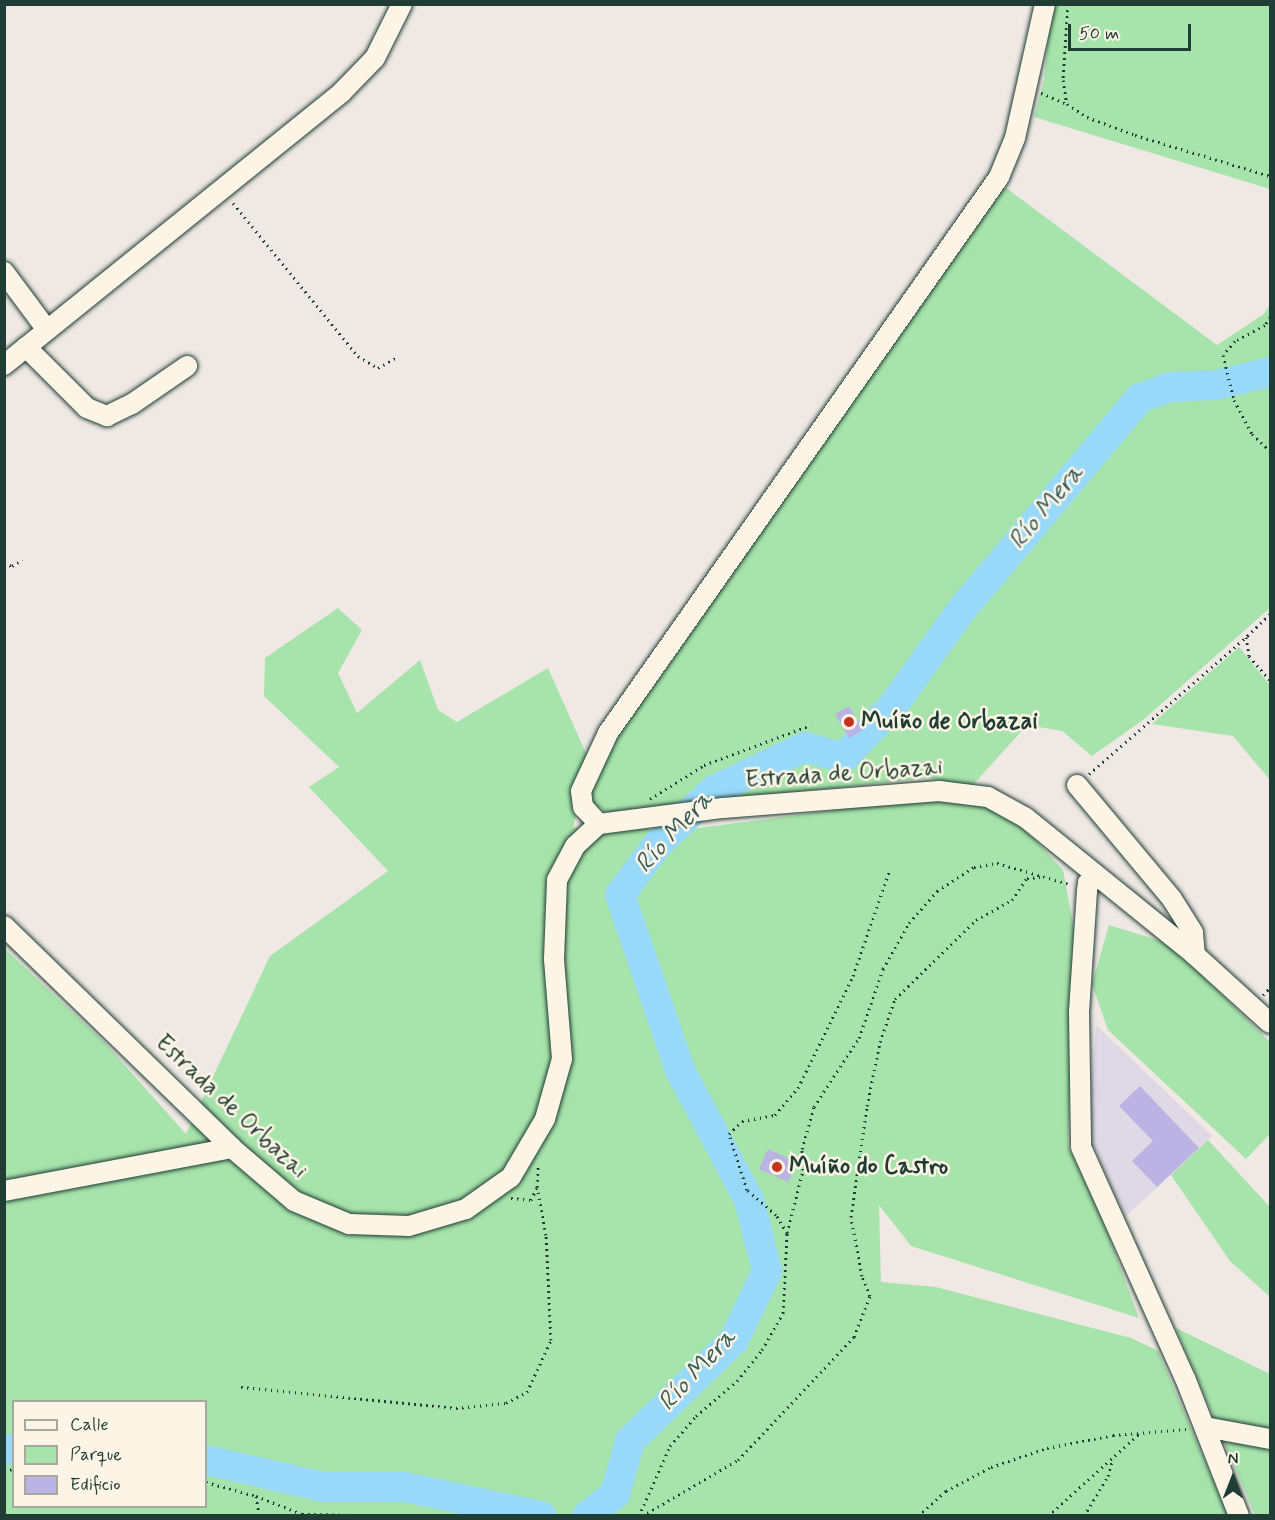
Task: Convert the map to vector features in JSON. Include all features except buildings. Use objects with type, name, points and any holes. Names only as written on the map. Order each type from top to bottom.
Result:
[{"type":"street","points":[[4,365],[342,92],[375,58],[402,4]]},
{"type":"street","points":[[599,824],[583,807],[580,791],[608,733],[999,177],[1015,138],[1045,4]]},
{"type":"street","points":[[4,272],[47,330]]},
{"type":"street","points":[[26,347],[87,408],[107,416],[132,404],[187,366]]},
{"type":"street","points":[[1077,785],[1172,899],[1193,933],[1195,955]]},
{"type":"street","name":"Estrada de Orbazai","points":[[4,927],[232,1148],[294,1201],[349,1224],[409,1226],[421,1223],[466,1209],[511,1177],[545,1119],[562,1059],[554,959],[557,880],[575,846],[599,824],[723,808],[939,791],[988,797],[1026,818],[1092,884],[1195,955],[1270,1023]]},
{"type":"street","points":[[1092,884],[1079,1013],[1081,1147],[1204,1427],[1239,1515]]},
{"type":"street","points":[[4,1191],[232,1148]]},
{"type":"street","points":[[1204,1427],[1270,1439]]},
{"type":"path","points":[[1067,104],[1063,80],[1068,4]]},
{"type":"path","points":[[1027,87],[1067,104],[1087,117],[1135,135],[1270,176]]},
{"type":"path","points":[[222,190],[358,356],[378,368],[395,358]]},
{"type":"path","points":[[1270,317],[1264,325],[1235,341],[1223,356],[1234,400],[1252,434],[1270,451]]},
{"type":"path","points":[[4,563],[12,566],[22,560]]},
{"type":"path","points":[[1100,764],[1270,614]]},
{"type":"path","points":[[1246,637],[1249,656],[1270,680]]},
{"type":"path","points":[[646,801],[704,765],[811,725]]},
{"type":"path","points":[[640,1515],[670,1446],[696,1416],[737,1381],[762,1350],[783,1314],[787,1233],[803,1170],[802,1149],[814,1107],[859,1038],[883,969],[909,923],[937,891],[971,868],[997,863],[1044,876],[1092,884]]},
{"type":"path","points":[[787,1233],[776,1215],[747,1190],[729,1134],[742,1122],[775,1115],[798,1088],[853,976],[890,869]]},
{"type":"path","points":[[640,1515],[738,1461],[854,1337],[870,1296],[861,1276],[851,1217],[869,1095],[880,1042],[895,999],[976,920],[1012,900],[1027,879],[1044,876]]},
{"type":"path","points":[[241,1387],[456,1408],[506,1403],[527,1392],[551,1340],[546,1235],[537,1187]]},
{"type":"path","points":[[918,1515],[946,1491],[991,1467],[1047,1448],[1140,1433],[1204,1427]]},
{"type":"path","points":[[1048,1515],[1140,1433]]},
{"type":"path","points":[[1082,1515],[1107,1476],[1113,1457]]},
{"type":"path","points":[[207,1482],[256,1496],[302,1514],[402,1515]]},
{"type":"path","points":[[256,1496],[259,1515]]},
{"type":"shaded area","points":[[1096,1025],[1212,1136],[1125,1217],[1087,1129]]},
{"type":"green space","points":[[1052,5],[1270,5],[1270,189],[1034,117],[1044,79]]},
{"type":"green space","points":[[1005,187],[1217,345],[1264,314],[1270,305],[1270,608],[1143,720],[1092,756],[1062,731],[1027,725],[971,787],[927,778],[607,812],[595,805],[589,798],[612,736]]},
{"type":"green space","points":[[338,608],[362,630],[338,673],[357,713],[420,660],[438,710],[457,722],[548,668],[589,760],[573,828],[691,829],[919,799],[988,806],[1028,832],[1063,870],[1074,929],[1068,1146],[1103,1221],[1139,1318],[911,1246],[879,1205],[881,1282],[936,1287],[1131,1338],[1158,1351],[1228,1515],[5,1515],[4,948],[104,1042],[186,1134],[270,956],[388,871],[309,787],[339,767],[264,696],[265,658]]},
{"type":"green space","points":[[1239,647],[1270,685],[1270,780],[1233,736],[1152,724]]},
{"type":"green space","points":[[1109,925],[1170,944],[1270,1042],[1270,1134],[1246,1159],[1108,1030],[1092,984]]},
{"type":"green space","points":[[1208,1140],[1270,1207],[1270,1297],[1230,1261],[1171,1175]]},
{"type":"green space","points":[[1176,1328],[1270,1374],[1270,1515],[1255,1515]]},
{"type":"waterway","name":"Río Mera","points":[[587,1516],[615,1494],[630,1441],[734,1340],[767,1271],[749,1200],[680,1070],[620,895],[657,845],[714,790],[805,747],[843,758],[892,707],[963,608],[1140,398],[1170,387],[1216,385],[1270,372]]},
{"type":"waterway","name":"Río Mera","points":[[4,1450],[12,1449]]},
{"type":"waterway","name":"Río Mera","points":[[207,1460],[324,1487],[405,1487],[542,1516]]},
{"type":"place","name":"Muíño de Orbazai","points":[[849,722]]},
{"type":"place","name":"Muíño do Castro","points":[[777,1167]]}]
